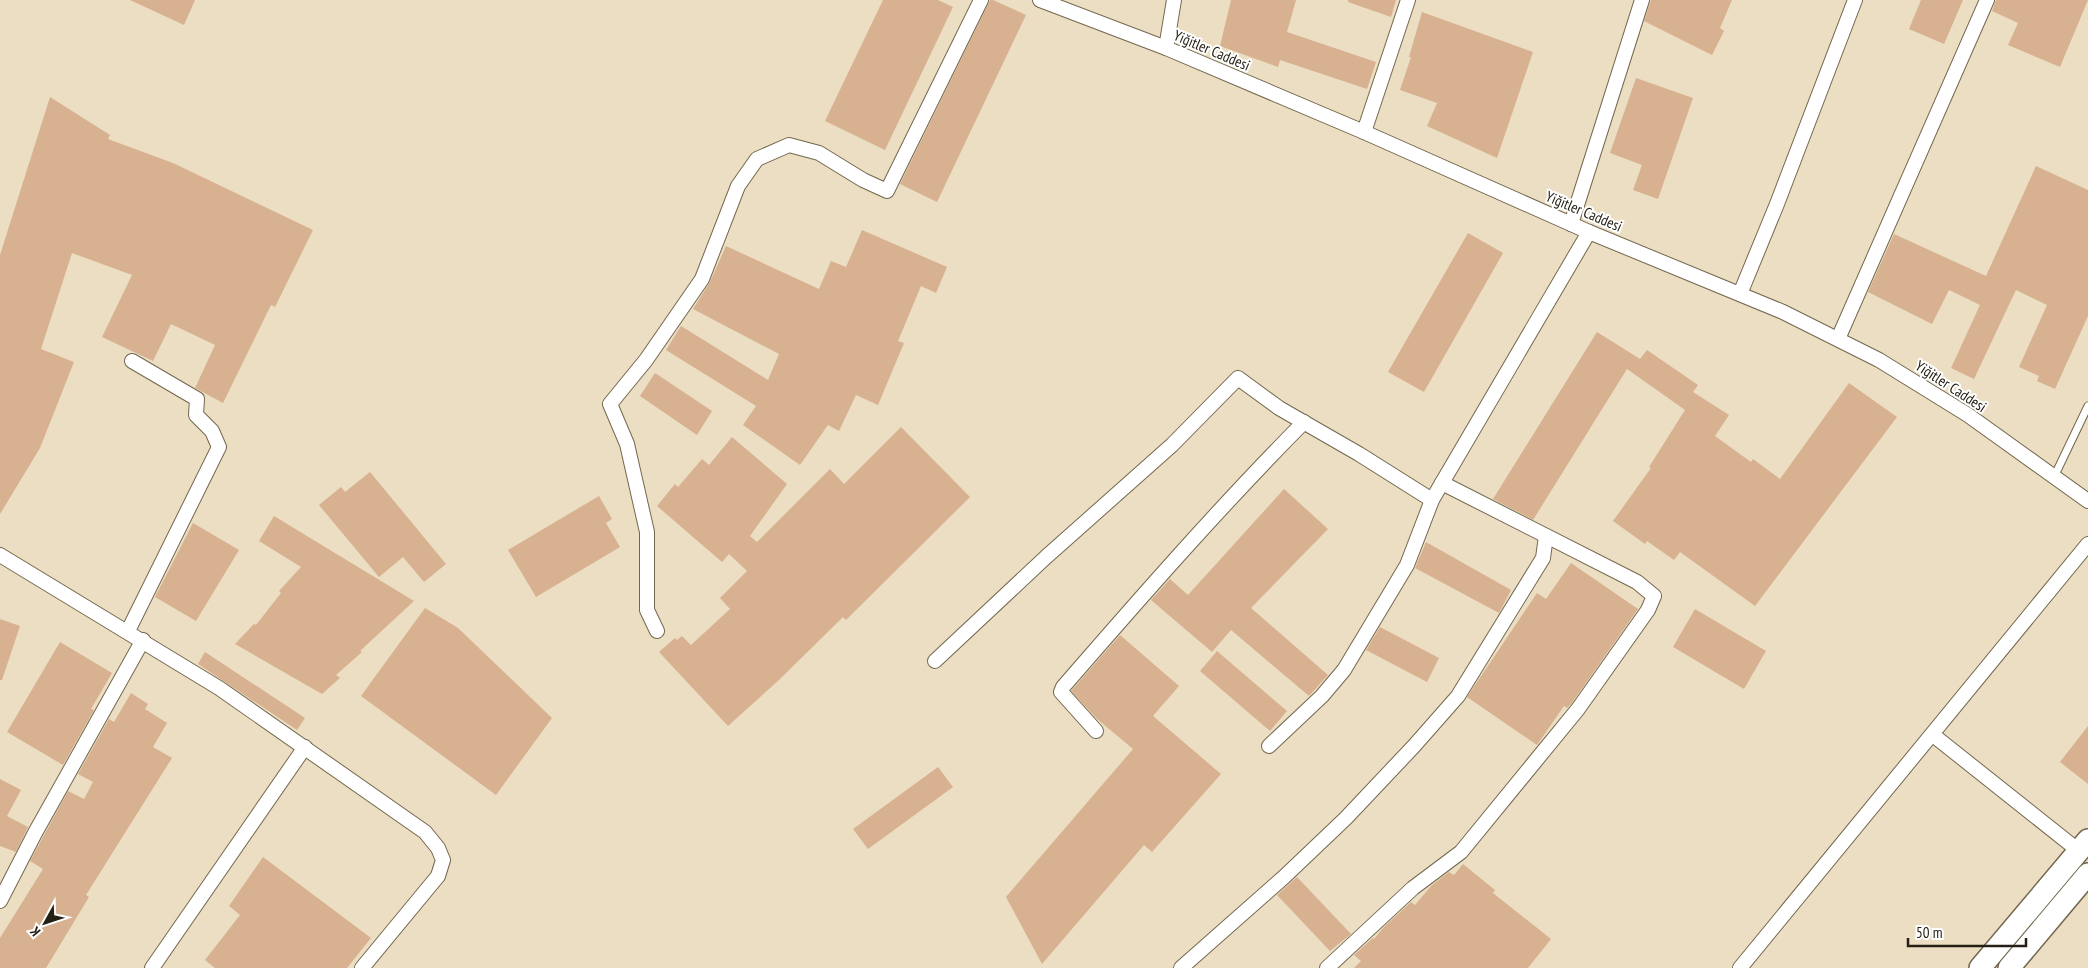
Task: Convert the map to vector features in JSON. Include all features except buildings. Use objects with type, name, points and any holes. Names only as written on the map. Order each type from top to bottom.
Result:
[{"type":"main road","points":[[1980,968],[2083,846]]},
{"type":"main road","points":[[2009,968],[2088,874]]},
{"type":"street","points":[[657,631],[647,610],[647,532],[627,444],[610,404],[646,360],[702,279],[738,186],[757,159],[789,145],[819,153],[863,180],[887,191],[981,0]]},
{"type":"street","name":"Yiğitler Caddesi","points":[[1040,0],[1166,48],[1364,132],[1589,232],[1783,312],[1879,360],[1968,415],[2088,501]]},
{"type":"street","points":[[1166,48],[1174,0]]},
{"type":"street","points":[[1364,132],[1408,0]]},
{"type":"street","points":[[1571,224],[1642,0]]},
{"type":"street","points":[[1740,294],[1777,204],[1855,0]]},
{"type":"street","points":[[1838,339],[1987,0]]},
{"type":"street","points":[[1269,746],[1322,696],[1344,670],[1407,565],[1432,500],[1589,232]]},
{"type":"street","points":[[128,631],[219,447],[212,432],[196,415],[196,399],[132,361]]},
{"type":"street","points":[[935,661],[1046,556],[1172,445],[1238,378],[1279,408],[1359,454],[1432,500]]},
{"type":"street","points":[[1096,731],[1061,692],[1064,687],[1226,502],[1304,422]]},
{"type":"street","points":[[1327,968],[1414,888],[1461,852],[1578,709],[1648,610],[1654,596],[1637,582],[1442,483]]},
{"type":"street","points":[[1181,968],[1284,878],[1346,818],[1458,696],[1543,558],[1546,536]]},
{"type":"street","points":[[1740,968],[2088,544]]},
{"type":"street","points":[[0,555],[143,640],[219,688],[425,832],[438,848],[443,860],[438,876],[362,968]]},
{"type":"street","points":[[0,901],[35,833],[143,640]]},
{"type":"street","points":[[1933,735],[2083,846]]},
{"type":"street","points":[[152,968],[305,747]]},
{"type":"lane","points":[[2054,477],[2088,406]]}]
